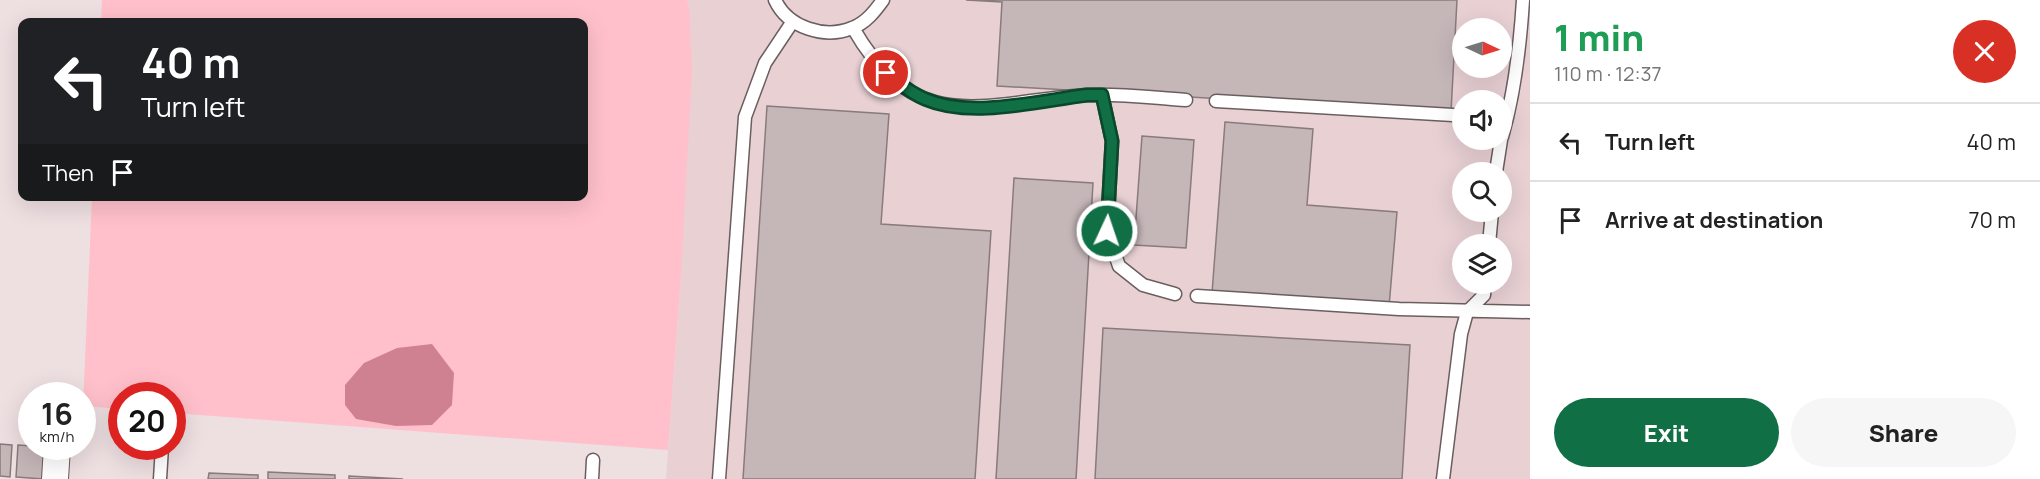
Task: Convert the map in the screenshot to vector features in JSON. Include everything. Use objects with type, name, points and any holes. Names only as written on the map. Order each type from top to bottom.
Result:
[{"type":"street","points":[[55,479],[56,460]]},
{"type":"lane","points":[[775,0],[793,21],[812,31],[833,33],[854,28],[871,16],[883,0]]},
{"type":"lane","points":[[1511,90],[1519,56],[1523,0]]},
{"type":"lane","points":[[719,479],[745,117],[765,63],[793,21]]},
{"type":"lane","points":[[854,28],[865,49],[886,73],[907,90],[926,100],[944,105],[969,108],[995,107],[1087,95],[1186,100]]},
{"type":"lane","points":[[1102,95],[1112,141],[1107,231],[1119,266],[1143,285],[1175,294]]},
{"type":"lane","points":[[1216,101],[1452,115]]},
{"type":"lane","points":[[1443,479],[1461,334],[1467,312],[1484,294]]},
{"type":"lane","points":[[1197,296],[1467,312],[1530,312]]},
{"type":"lane","points":[[160,479],[161,460]]},
{"type":"lane","points":[[592,479],[593,460]]},
{"type":"shaded area","points":[[102,0],[687,0],[692,70],[681,276],[668,450],[186,414],[186,382],[108,382],[108,408],[96,407],[96,382],[84,382],[92,201],[588,201],[588,18],[101,18]]},
{"type":"shaded area","points":[[687,0],[1530,0],[1530,479],[666,479],[681,276],[689,7]]},
{"type":"shaded area","points":[[432,344],[454,373],[452,405],[432,425],[396,426],[356,419],[345,405],[345,385],[364,363],[397,348]]},
{"type":"building","points":[[966,0],[1457,0],[1456,18],[1452,18],[1451,112],[997,86],[1002,2]]},
{"type":"building","points":[[767,106],[889,114],[881,224],[991,231],[975,479],[743,479]]},
{"type":"building","points":[[1225,122],[1313,129],[1307,205],[1397,212],[1389,307],[1212,293]]},
{"type":"building","points":[[1142,136],[1194,140],[1186,248],[1134,245]]},
{"type":"building","points":[[1014,178],[1093,183],[1076,479],[996,479]]},
{"type":"building","points":[[1103,328],[1410,345],[1402,479],[1095,479]]},
{"type":"building","points":[[0,444],[12,445],[10,477],[0,476]]},
{"type":"building","points":[[18,445],[18,460],[44,460],[43,479],[16,477]]},
{"type":"building","points":[[268,472],[335,475],[335,479],[268,479]]},
{"type":"building","points":[[209,473],[258,475],[258,479],[208,479]]},
{"type":"building","points":[[349,476],[403,479],[349,479]]},
{"type":"route","points":[[886,73],[907,90],[926,100],[969,108],[1102,95],[1112,141],[1107,231]]}]
